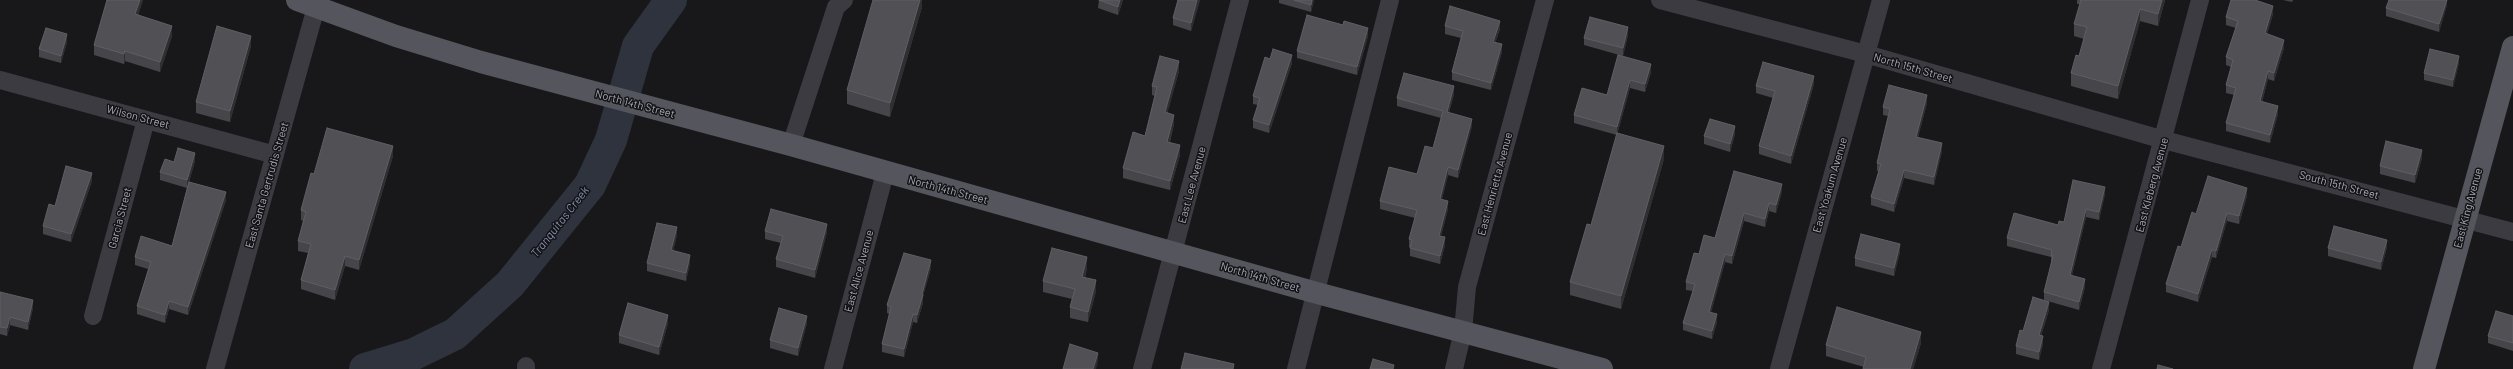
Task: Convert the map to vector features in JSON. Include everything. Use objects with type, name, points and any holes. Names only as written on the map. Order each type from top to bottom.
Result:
[{"type":"main road","name":"North 14th Street","points":[[310,2],[403,38],[567,86],[791,145],[885,173],[1174,252],[1317,293],[1602,369]]},
{"type":"main road","name":"East King Avenue","points":[[2424,369],[2464,218],[2513,47]]},
{"type":"street","points":[[791,145],[836,7],[844,0]]},
{"type":"street","name":"East Lee Avenue","points":[[1142,369],[1240,0]]},
{"type":"street","points":[[1296,369],[1317,293],[1390,0]]},
{"type":"street","name":"East Henrietta Avenue","points":[[1454,369],[1463,331],[1467,286],[1545,0]]},
{"type":"street","name":"North 15th Street","points":[[1660,0],[1866,54],[2164,140]]},
{"type":"street","name":"East Yoakum Avenue","points":[[1779,369],[1881,0]]},
{"type":"street","name":"East Kleberg Avenue","points":[[2101,369],[2164,140],[2200,0]]},
{"type":"street","name":"East Santa Gertrudis Street","points":[[215,369],[275,154],[310,2]]},
{"type":"street","name":"Wilson Street","points":[[0,80],[275,154]]},
{"type":"street","name":"Garcia Street","points":[[93,316],[146,120]]},
{"type":"street","name":"South 15th Street","points":[[2164,140],[2513,232]]},
{"type":"street","name":"East Alice Avenue","points":[[833,369],[885,173]]},
{"type":"building","points":[[107,0],[140,0],[135,14],[172,26],[160,62],[125,51],[124,54],[94,45]]},
{"type":"building","points":[[873,0],[920,0],[890,103],[847,90]]},
{"type":"building","points":[[1099,0],[1120,0],[1118,7]]},
{"type":"building","points":[[1178,0],[1197,0],[1191,23],[1173,18]]},
{"type":"building","points":[[1294,0],[1312,0],[1311,5]]},
{"type":"building","points":[[2081,0],[2162,0],[2158,14],[2140,9],[2118,86],[2071,73],[2076,55],[2079,56],[2087,27],[2074,24]]},
{"type":"building","points":[[2231,0],[2255,0],[2273,6],[2265,33],[2284,40],[2274,73],[2268,71],[2260,101],[2278,106],[2270,135],[2226,123],[2236,88],[2226,85],[2233,60],[2226,57],[2238,21],[2226,17]]},
{"type":"building","points":[[2389,0],[2447,0],[2439,24],[2386,8]]},
{"type":"building","points":[[1450,6],[1500,21],[1493,42],[1502,44],[1491,83],[1452,72],[1463,31],[1445,26]]},
{"type":"building","points":[[1307,15],[1343,25],[1344,21],[1368,28],[1357,67],[1297,51]]},
{"type":"building","points":[[1590,17],[1628,27],[1623,48],[1584,38]]},
{"type":"building","points":[[217,26],[251,36],[230,111],[196,102]]},
{"type":"building","points":[[46,28],[67,34],[61,56],[39,49]]},
{"type":"building","points":[[1273,49],[1292,55],[1269,125],[1253,120],[1260,98],[1253,96],[1265,57],[1270,59]]},
{"type":"building","points":[[2430,49],[2459,56],[2453,80],[2424,73]]},
{"type":"building","points":[[1618,55],[1651,64],[1645,84],[1630,80],[1617,127],[1574,115],[1582,88],[1607,95]]},
{"type":"building","points":[[1160,56],[1179,61],[1165,112],[1174,115],[1167,142],[1180,145],[1170,181],[1123,168],[1133,132],[1145,136],[1157,87],[1152,86]]},
{"type":"building","points":[[1763,62],[1814,76],[1791,156],[1759,146],[1775,91],[1756,86]]},
{"type":"building","points":[[1404,73],[1454,86],[1447,112],[1472,119],[1458,170],[1448,167],[1440,199],[1448,201],[1439,236],[1445,237],[1440,256],[1410,248],[1412,240],[1409,239],[1417,210],[1380,201],[1389,167],[1417,174],[1425,146],[1433,148],[1443,111],[1397,98]]},
{"type":"building","points":[[1889,85],[1927,95],[1916,137],[1942,143],[1934,177],[1904,170],[1894,204],[1871,197],[1881,164],[1877,163],[1890,109],[1883,107]]},
{"type":"building","points":[[1710,119],[1735,126],[1730,144],[1704,136]]},
{"type":"building","points":[[327,128],[393,146],[359,260],[345,256],[335,290],[301,280],[311,244],[298,241],[306,212],[301,210],[311,173],[314,174]]},
{"type":"building","points":[[1617,133],[1664,146],[1621,296],[1570,282],[1587,224],[1591,225]]},
{"type":"building","points":[[2386,141],[2422,150],[2415,175],[2380,166]]},
{"type":"building","points":[[178,148],[195,153],[187,180],[160,172],[165,159],[174,162]]},
{"type":"building","points":[[66,166],[92,173],[71,234],[43,226],[49,204],[55,206]]},
{"type":"building","points":[[1734,171],[1782,184],[1776,205],[1769,203],[1765,219],[1744,213],[1732,256],[1725,254],[1709,312],[1717,314],[1712,331],[1683,323],[1695,284],[1686,282],[1694,253],[1699,254],[1704,235],[1715,238]]},
{"type":"building","points":[[2208,176],[2247,188],[2239,216],[2227,213],[2216,251],[2212,249],[2198,294],[2166,284],[2178,246],[2181,247],[2192,212],[2196,214]]},
{"type":"building","points":[[2073,180],[2105,187],[2099,212],[2086,209],[2070,275],[2085,279],[2079,302],[2044,292],[2053,256],[2051,256],[2052,250],[2007,238],[2014,213],[2058,225],[2059,221],[2064,222]]},
{"type":"building","points":[[189,182],[226,192],[188,307],[169,301],[165,315],[137,306],[151,262],[135,257],[141,236],[172,246]]},
{"type":"building","points":[[771,209],[827,224],[815,270],[776,259],[783,236],[765,231]]},
{"type":"building","points":[[657,223],[677,227],[671,250],[690,255],[686,273],[647,263]]},
{"type":"building","points":[[2334,226],[2387,240],[2381,262],[2328,248]]},
{"type":"building","points":[[1861,234],[1900,244],[1894,268],[1855,258]]},
{"type":"building","points":[[1052,248],[1087,257],[1082,277],[1096,280],[1088,312],[1070,307],[1075,289],[1043,281]]},
{"type":"building","points":[[904,253],[931,260],[917,315],[913,314],[904,349],[882,344],[891,307],[887,305]]},
{"type":"building","points":[[0,292],[33,300],[28,322],[10,317],[7,328],[0,327]]},
{"type":"building","points":[[2033,297],[2049,302],[2039,335],[2043,336],[2039,352],[2016,346],[2020,330],[2023,331]]},
{"type":"building","points":[[628,303],[668,315],[659,347],[619,335]]},
{"type":"building","points":[[1837,307],[1921,332],[1910,369],[1863,369],[1866,357],[1826,345]]},
{"type":"building","points":[[779,308],[807,316],[798,348],[770,340]]},
{"type":"building","points":[[2496,311],[2513,316],[2513,343],[2488,336]]},
{"type":"building","points":[[1070,344],[1098,353],[1093,369],[1063,369]]},
{"type":"building","points":[[1185,353],[1234,364],[1233,369],[1181,369]]},
{"type":"building","points":[[1373,359],[1394,365],[1393,369],[1370,369]]},
{"type":"building","points":[[2158,365],[2173,369],[2157,369]]},
{"type":"waterway","name":"Tranquitas Creek","points":[[365,369],[414,354],[455,334],[510,284],[590,185],[611,140],[638,46],[671,0]]}]
